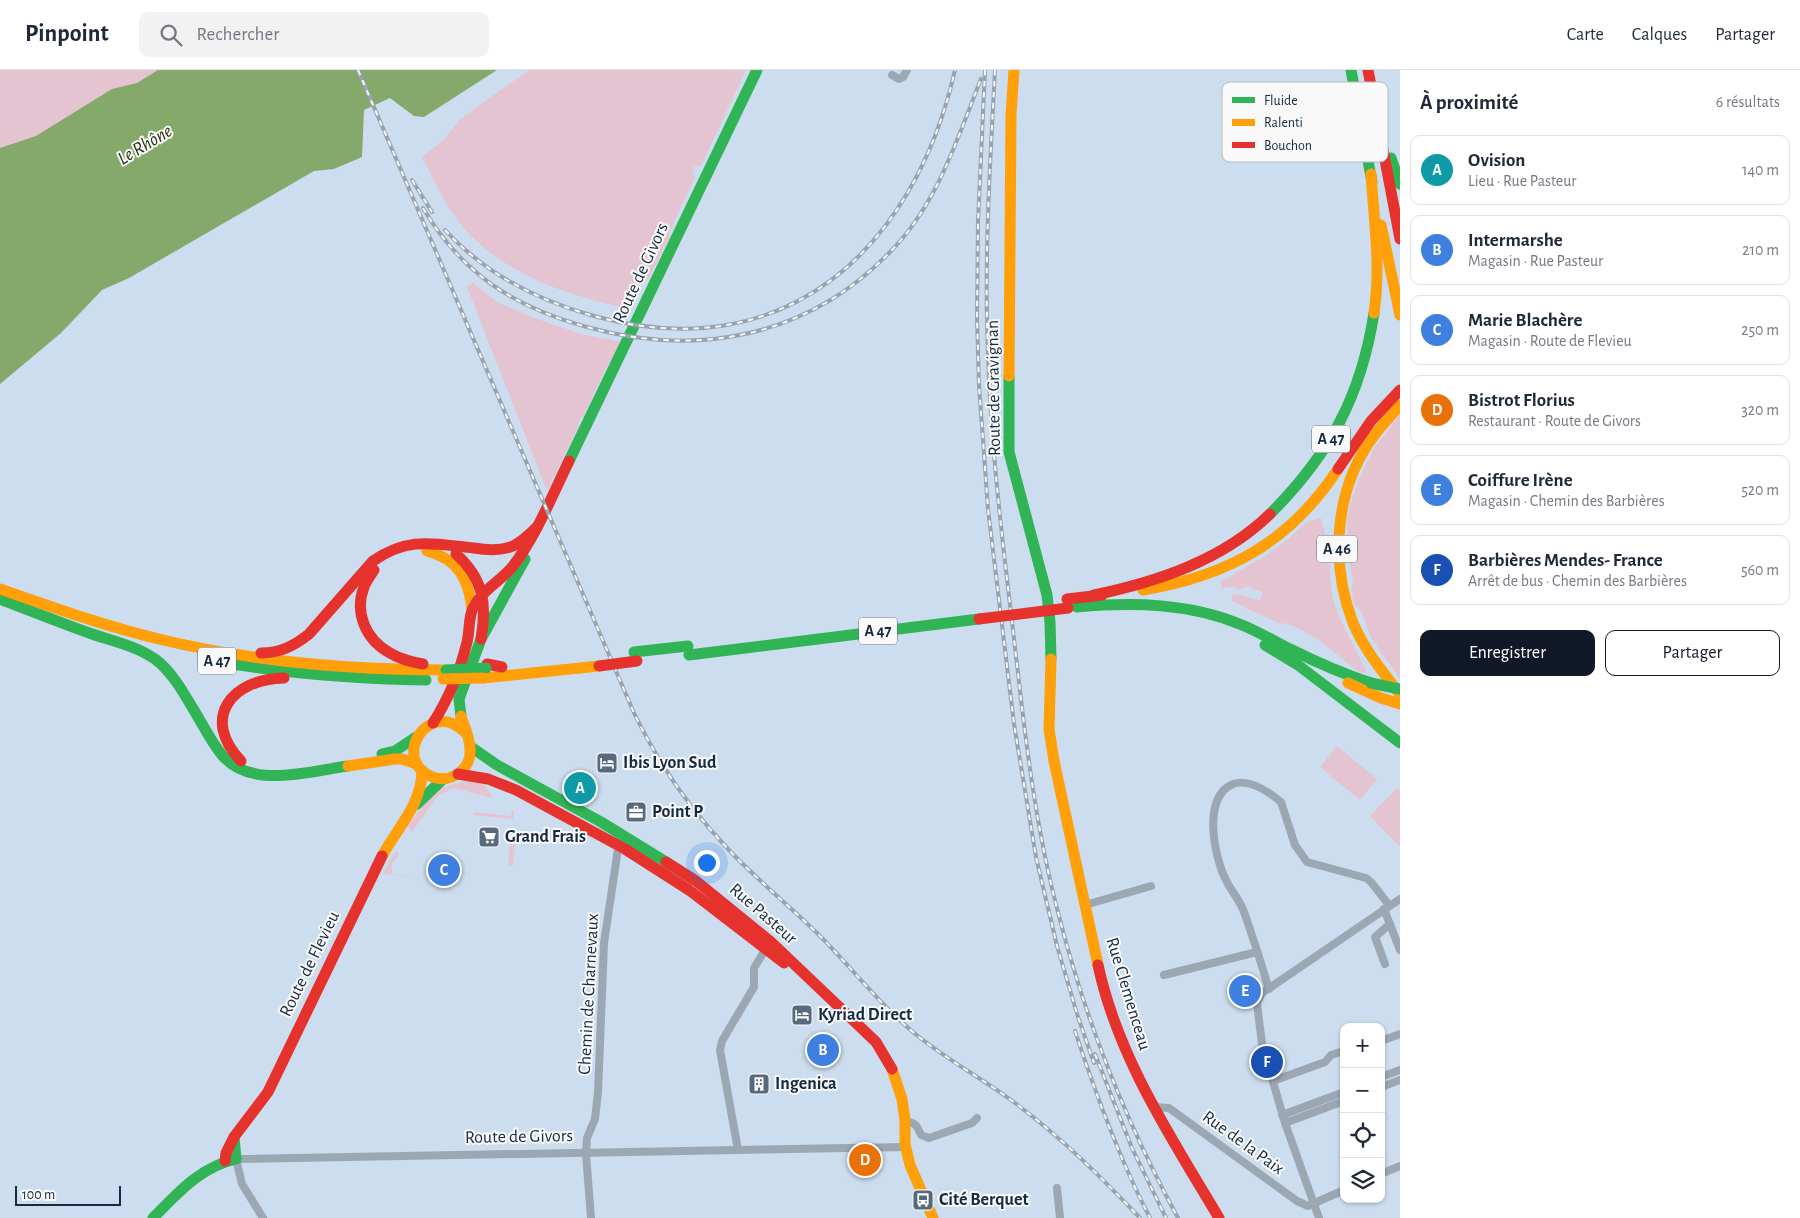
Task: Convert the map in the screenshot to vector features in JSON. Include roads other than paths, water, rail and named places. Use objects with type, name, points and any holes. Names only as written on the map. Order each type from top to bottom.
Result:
[{"type":"main road","name":"Route de Givors","points":[[537,527],[556,491],[757,70]]},
{"type":"main road","name":"Route de Gravignan","points":[[1014,70],[1010,115],[1008,436],[1010,452],[1047,595],[1051,649],[1050,728],[1054,760]]},
{"type":"main road","points":[[1388,145],[1400,184]]},
{"type":"main road","points":[[1368,162],[1400,315]]},
{"type":"main road","points":[[1385,162],[1400,239]]},
{"type":"main road","name":"A 47","points":[[1068,603],[1164,577],[1196,564],[1223,549],[1247,532],[1282,503],[1311,470],[1341,422],[1353,396],[1366,356],[1372,327],[1376,274],[1370,174]]},
{"type":"main road","name":"A 47","points":[[1094,595],[1186,583],[1226,568],[1255,552],[1282,532],[1314,501],[1330,482],[1368,424],[1383,405],[1399,391]]},
{"type":"main road","name":"A 46","points":[[1400,405],[1375,434],[1354,469],[1341,509],[1337,550],[1343,592],[1354,625],[1374,661],[1400,693]]},
{"type":"main road","points":[[233,655],[245,652],[275,652],[292,646],[315,629],[367,567],[383,553],[394,548],[420,543],[486,550],[502,549],[519,542],[537,527]]},
{"type":"main road","points":[[481,638],[534,540],[537,527]]},
{"type":"main road","points":[[472,610],[486,590],[513,566],[527,540],[537,527]]},
{"type":"main road","points":[[0,598],[138,650],[155,659],[175,681],[223,756],[234,766],[248,773],[260,776],[278,776],[402,759],[434,777],[443,778],[458,774],[468,762],[471,747],[459,712],[459,703],[481,638],[485,612],[483,595],[478,580],[468,564],[456,554],[440,546]]},
{"type":"main road","points":[[432,723],[442,709],[450,692],[467,643],[472,610],[471,594],[460,569],[447,558],[433,552],[411,550],[393,555],[378,566],[367,580],[362,594],[361,611],[369,634],[380,648],[390,655],[446,671]]},
{"type":"main road","points":[[467,583],[489,598],[494,598],[507,592]]},
{"type":"main road","name":"A 47","points":[[0,589],[137,634],[233,655],[337,667],[446,671]]},
{"type":"main road","name":"A 47","points":[[0,598],[113,636],[192,656],[259,668],[360,678],[598,661],[1068,603],[1127,603],[1179,608],[1204,613],[1235,622],[1296,652]]},
{"type":"main road","points":[[1179,608],[1249,636],[1283,656],[1400,743]]},
{"type":"main road","points":[[1296,652],[1340,672],[1371,683],[1400,689]]},
{"type":"main road","points":[[1296,652],[1330,673],[1381,698],[1400,704]]},
{"type":"main road","name":"A 47","points":[[485,670],[502,667],[598,661]]},
{"type":"main road","points":[[360,678],[275,678],[245,686],[232,697],[223,715],[222,728],[227,744],[236,757],[248,765],[258,769],[280,769],[390,752],[416,737],[421,730],[432,723],[442,721],[451,722],[459,726],[466,733]]},
{"type":"main road","points":[[416,737],[414,751],[419,767]]},
{"type":"main road","name":"Rue Pasteur","points":[[471,747],[497,765],[566,802],[620,841]]},
{"type":"main road","name":"Rue Clemenceau","points":[[1054,760],[1100,974],[1120,1038],[1153,1108],[1219,1218]]},
{"type":"main road","name":"Route de Flevieu","points":[[416,805],[422,782],[419,767]]},
{"type":"main road","name":"Rue Pasteur","points":[[458,774],[478,776],[504,785],[620,841],[696,881],[843,1010],[876,1042],[888,1060],[898,1081],[905,1122],[906,1147],[913,1172],[933,1218]]},
{"type":"main road","name":"Route de Flevieu","points":[[231,1160],[234,1137],[268,1092],[373,873],[391,841],[416,805],[443,778]]},
{"type":"main road","name":"Rue Pasteur","points":[[905,1122],[920,1170],[940,1218]]},
{"type":"main road","name":"Route de Givors","points":[[153,1218],[193,1178],[231,1160]]},
{"type":"street","points":[[892,75],[899,79],[903,77],[907,70]]},
{"type":"street","points":[[1268,989],[1244,910],[1225,878],[1216,848],[1215,806],[1218,797],[1230,786],[1237,783],[1255,785],[1281,802],[1295,845],[1307,862],[1366,878],[1371,882],[1387,907],[1390,924],[1400,950]]},
{"type":"street","name":"Chemin de Charnevaux","points":[[591,1218],[586,1154],[587,1138],[595,1119],[598,1092],[604,943],[620,841]]},
{"type":"street","points":[[1085,905],[1151,886]]},
{"type":"street","points":[[1320,1218],[1283,1119],[1262,1044],[1257,1003],[1262,993],[1400,899]]},
{"type":"street","points":[[1385,964],[1375,937],[1390,924]]},
{"type":"street","points":[[738,1150],[720,1050],[722,1041],[754,987],[754,968],[768,945]]},
{"type":"street","points":[[1164,975],[1257,952]]},
{"type":"street","points":[[1385,1040],[1400,1034]]},
{"type":"street","points":[[1273,1081],[1325,1062],[1331,1055],[1340,1052]]},
{"type":"street","points":[[1385,1076],[1400,1070]]},
{"type":"street","points":[[1385,1086],[1400,1080]]},
{"type":"street","points":[[1283,1119],[1340,1094]]},
{"type":"street","points":[[1283,1119],[1340,1102]]},
{"type":"street","name":"Rue de la Paix","points":[[1153,1108],[1169,1108],[1297,1201],[1308,1206],[1314,1203]]},
{"type":"street","points":[[905,1122],[917,1125],[921,1135],[929,1138],[972,1123],[977,1118]]},
{"type":"street","name":"Route de Givors","points":[[231,1160],[906,1147]]},
{"type":"street","points":[[231,1160],[242,1184],[263,1218]]},
{"type":"street","points":[[1385,1172],[1400,1166]]},
{"type":"street","points":[[1057,1188],[1060,1218]]},
{"type":"street","points":[[1314,1203],[1340,1192]]},
{"type":"water","name":"Le Rhône","points":[[158,70],[497,70],[424,117],[414,116],[390,98],[364,110],[362,157],[334,169],[314,171],[129,278],[102,290],[61,333],[0,384],[0,148],[36,136],[112,89],[137,83]]},
{"type":"railway","points":[[358,70],[634,713],[653,750],[676,785],[728,849],[821,937],[877,998],[901,1021],[925,1042],[1032,1116],[1095,1173],[1140,1218]]},
{"type":"railway","points":[[445,230],[477,260],[513,283],[552,302],[594,316],[663,328],[725,325],[781,309],[831,280],[873,241],[908,192],[936,134],[955,70]]},
{"type":"railway","points":[[985,70],[978,222],[977,318],[979,385],[988,509],[1014,724],[1036,857],[1057,946],[1094,1063]]},
{"type":"railway","points":[[995,70],[987,247],[989,388],[1005,561],[1036,810],[1059,916],[1095,1033],[1141,1145],[1178,1218]]},
{"type":"railway","points":[[423,208],[455,252],[492,285],[513,298],[561,319],[629,336],[670,340],[710,339],[749,333],[787,321],[824,304],[858,281],[890,252],[921,214],[933,192],[954,148],[981,79]]},
{"type":"railway","points":[[412,180],[432,212]]},
{"type":"railway","points":[[1075,1031],[1109,1126],[1150,1218]]},
{"type":"railway","points":[[1095,1054],[1132,1148],[1166,1218]]},
{"type":"place","name":"Ibis Lyon Sud","points":[[607,763]]},
{"type":"place","name":"Ovision","points":[[580,788]]},
{"type":"place","name":"Point P","points":[[636,812]]},
{"type":"place","name":"Grand Frais","points":[[489,837]]},
{"type":"place","name":"Marie Blachère","points":[[444,870]]},
{"type":"place","name":"Coiffure Irène","points":[[1245,991]]},
{"type":"place","name":"Kyriad Direct","points":[[802,1015]]},
{"type":"place","name":"Intermarshe","points":[[823,1050]]},
{"type":"place","name":"Barbières Mendes- France","points":[[1267,1062]]},
{"type":"place","name":"Ingenica","points":[[759,1084]]},
{"type":"place","name":"Bistrot Florius","points":[[865,1160]]},
{"type":"place","name":"Cité Berquet","points":[[923,1200]]}]
